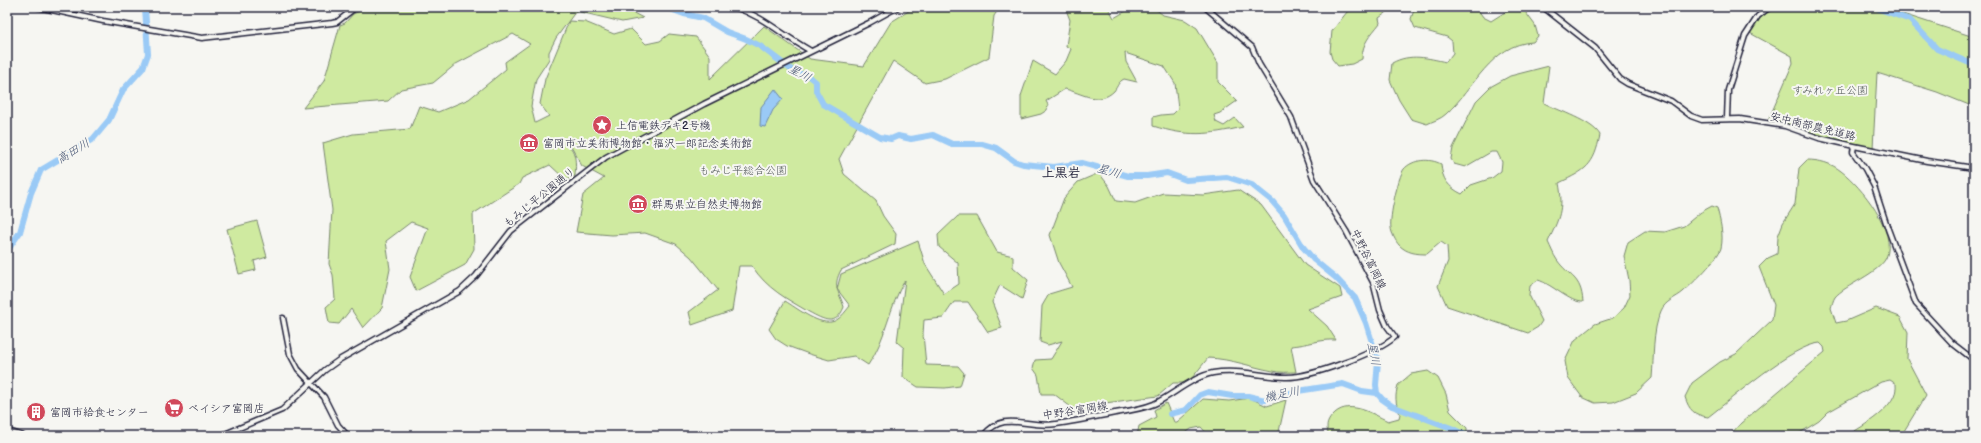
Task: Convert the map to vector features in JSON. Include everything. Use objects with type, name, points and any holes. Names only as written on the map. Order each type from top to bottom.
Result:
[{"type":"highway","points":[[7,431],[22,436]]},
{"type":"street","points":[[38,7],[140,27],[212,38],[337,22],[356,7]]},
{"type":"street","points":[[735,7],[768,22],[811,51]]},
{"type":"street","name":"もみじ平公園通り","points":[[220,436],[282,410],[325,370],[339,360],[460,291],[476,276],[511,231],[606,156],[704,104],[869,23],[898,7]]},
{"type":"street","name":"中野谷富岡線","points":[[983,436],[991,427],[1002,422],[1047,425],[1144,407],[1168,397],[1198,379],[1212,373],[1227,372],[1286,377],[1302,376],[1333,367],[1396,338],[1387,326],[1380,310],[1373,282],[1360,260],[1349,236],[1314,180],[1288,112],[1259,64],[1252,47],[1205,7]]},
{"type":"street","name":"安中南部農免道路","points":[[1543,7],[1586,40],[1614,73],[1624,82],[1672,101],[1691,116],[1702,120],[1727,118],[1785,126],[1820,138],[1854,146],[1927,161],[1974,168]]},
{"type":"street","points":[[1727,118],[1728,90],[1745,36],[1758,16],[1770,7]]},
{"type":"street","points":[[1854,146],[1853,152],[1865,169],[1874,186],[1888,229],[1916,304],[1952,343],[1974,360]]},
{"type":"street","points":[[283,318],[290,354],[298,369],[312,382],[324,397],[338,425],[348,436]]},
{"type":"green space","name":"もみじ平総合公園","points":[[369,7],[627,7],[628,10],[643,18],[622,22],[576,11],[556,38],[549,52],[549,59],[536,79],[531,106],[535,123],[549,116],[540,104],[545,79],[569,21],[585,22],[614,34],[631,29],[646,44],[660,41],[669,34],[696,37],[710,56],[710,79],[764,26],[810,59],[864,66],[891,22],[915,7],[1000,7],[994,16],[989,57],[945,79],[925,83],[893,61],[839,159],[844,174],[876,201],[883,216],[896,234],[895,244],[841,270],[838,276],[837,289],[844,307],[837,317],[829,320],[809,312],[785,298],[771,287],[752,266],[739,266],[732,311],[692,325],[689,312],[718,290],[691,257],[676,244],[645,233],[612,235],[576,232],[583,195],[604,178],[582,166],[568,140],[564,143],[568,145],[575,157],[575,176],[566,180],[550,165],[522,178],[519,184],[473,214],[474,249],[465,265],[416,291],[410,277],[428,228],[411,222],[386,241],[390,269],[382,308],[363,328],[351,309],[339,324],[329,323],[326,307],[335,299],[333,275],[329,264],[332,210],[323,143],[353,134],[410,129],[419,106],[438,112],[469,99],[506,69],[505,62],[530,44],[513,34],[456,64],[433,83],[401,89],[388,101],[303,108],[324,81],[340,25],[345,23],[353,14]]},
{"type":"green space","points":[[1065,7],[1108,7],[1114,18],[1126,11],[1128,7],[1153,7],[1163,15],[1185,20],[1197,28],[1218,63],[1218,82],[1237,101],[1220,113],[1214,115],[1216,122],[1224,126],[1235,118],[1243,127],[1219,132],[1198,134],[1165,130],[1153,126],[1153,117],[1173,114],[1178,109],[1175,83],[1164,66],[1125,53],[1126,62],[1137,82],[1124,79],[1119,83],[1114,91],[1102,98],[1090,97],[1065,89],[1046,101],[1048,105],[1047,110],[1041,114],[1021,119],[1021,96],[1033,61],[1055,74],[1066,61],[1071,49],[1066,46],[1070,20]]},
{"type":"green space","points":[[1351,7],[1390,7],[1386,13],[1379,18],[1380,23],[1365,43],[1362,59],[1352,64],[1338,66],[1332,59],[1330,52],[1332,31]]},
{"type":"green space","points":[[1418,7],[1476,7],[1483,17],[1491,21],[1513,7],[1523,9],[1535,25],[1538,36],[1533,42],[1518,45],[1494,59],[1446,114],[1427,124],[1411,119],[1399,100],[1390,80],[1392,63],[1399,60],[1419,57],[1446,62],[1453,53],[1452,41],[1447,37],[1415,28],[1411,19],[1414,10]]},
{"type":"green space","name":"すみれヶ丘公園","points":[[1774,7],[1881,7],[1974,37],[1974,107],[1937,92],[1877,73],[1873,148],[1812,133],[1786,124],[1768,121],[1793,63],[1792,56],[1748,32],[1758,20]]},
{"type":"green space","points":[[1549,66],[1544,103],[1590,125],[1600,135],[1595,154],[1587,166],[1559,183],[1561,200],[1560,214],[1548,242],[1557,260],[1574,278],[1580,287],[1583,302],[1572,300],[1549,285],[1538,280],[1530,286],[1529,295],[1542,321],[1538,327],[1528,333],[1447,306],[1438,286],[1448,261],[1447,246],[1441,242],[1427,254],[1408,251],[1396,242],[1392,232],[1391,223],[1399,180],[1404,169],[1412,163],[1427,160],[1441,164],[1444,178],[1449,185],[1462,194],[1471,185],[1492,178],[1501,171],[1502,162],[1497,152],[1491,152],[1465,167],[1454,164],[1451,159],[1453,148],[1476,101],[1490,87],[1510,76]]},
{"type":"green space","points":[[1807,160],[1820,161],[1829,164],[1837,168],[1849,178],[1876,210],[1887,236],[1888,247],[1886,258],[1882,264],[1835,297],[1831,308],[1836,323],[1846,321],[1876,308],[1900,317],[1908,332],[1907,359],[1926,395],[1901,436],[1846,436],[1870,421],[1886,408],[1892,400],[1895,392],[1896,384],[1890,380],[1881,382],[1828,412],[1819,421],[1795,436],[1729,436],[1741,423],[1825,352],[1824,347],[1820,343],[1808,346],[1779,362],[1708,417],[1699,415],[1690,409],[1685,397],[1692,383],[1720,362],[1736,354],[1772,320],[1774,305],[1759,267],[1768,258],[1777,254],[1778,236],[1783,223],[1795,204],[1799,168]]},
{"type":"green space","points":[[1099,173],[1109,186],[1116,201],[1135,203],[1163,193],[1203,195],[1238,190],[1261,205],[1305,265],[1340,288],[1342,297],[1308,309],[1327,326],[1336,340],[1324,340],[1291,346],[1296,372],[1276,372],[1233,361],[1208,358],[1188,383],[1173,383],[1158,396],[1105,403],[1080,414],[1054,394],[1041,394],[1038,375],[1033,368],[1035,360],[1051,359],[1062,341],[1048,345],[1040,342],[1042,306],[1049,294],[1072,287],[1059,263],[1050,235],[1064,198],[1078,182]]},
{"type":"green space","points":[[1712,206],[1717,208],[1719,217],[1722,233],[1721,248],[1719,253],[1699,277],[1683,292],[1668,302],[1661,311],[1656,327],[1652,378],[1636,393],[1613,402],[1595,403],[1582,397],[1568,378],[1565,361],[1575,340],[1595,324],[1613,318],[1624,308],[1630,295],[1629,280],[1624,256],[1628,242],[1645,231],[1665,232],[1684,226],[1701,212]]},
{"type":"green space","points":[[958,216],[977,216],[997,252],[1013,256],[1013,267],[1028,280],[1022,299],[1000,285],[992,302],[1002,328],[988,332],[968,302],[954,302],[943,318],[924,320],[923,334],[926,365],[958,366],[964,373],[960,386],[945,388],[918,387],[903,377],[904,348],[897,342],[905,280],[895,301],[879,345],[868,365],[854,356],[829,360],[787,346],[776,339],[769,329],[785,301],[819,321],[831,322],[837,320],[850,306],[837,289],[841,274],[918,241],[925,264],[944,294],[959,284],[958,263],[939,247],[938,235]]},
{"type":"green space","points":[[257,221],[267,257],[254,261],[256,270],[239,274],[227,229]]},
{"type":"green space","points":[[1428,371],[1438,378],[1446,394],[1450,411],[1467,428],[1467,436],[1329,436],[1327,428],[1329,421],[1338,411],[1345,408],[1367,411],[1388,421],[1399,418],[1400,414],[1396,400],[1398,385],[1411,374]]},
{"type":"green space","points":[[1250,398],[1267,406],[1286,400],[1278,436],[1209,436],[1201,427],[1191,429],[1182,436],[1137,436],[1139,426],[1156,417],[1154,410],[1166,403],[1174,422],[1177,422],[1203,399],[1229,401]]},
{"type":"water","points":[[775,89],[783,99],[773,110],[765,127],[760,126],[761,107]]},
{"type":"waterway","name":"高田川","points":[[7,251],[20,232],[31,193],[41,170],[93,139],[109,120],[123,90],[143,68],[148,54],[145,7]]},
{"type":"waterway","name":"星川","points":[[665,7],[684,14],[703,18],[727,32],[760,46],[797,74],[806,74],[816,82],[816,91],[823,104],[880,137],[891,139],[898,136],[911,139],[933,135],[952,144],[982,144],[996,148],[1014,161],[1023,164],[1054,167],[1082,163],[1128,176],[1147,176],[1167,173],[1186,180],[1227,177],[1252,185],[1272,201],[1284,215],[1303,247],[1314,260],[1336,278],[1355,298],[1366,323],[1378,361],[1376,385],[1377,393],[1382,399],[1392,406],[1451,428],[1467,436]]},
{"type":"waterway","points":[[1874,7],[1910,20],[1937,49],[1974,65]]},
{"type":"waterway","name":"機足川","points":[[1170,414],[1186,410],[1200,395],[1208,392],[1232,396],[1248,396],[1265,400],[1298,391],[1343,384],[1362,391],[1377,393]]},
{"type":"place","name":"上信電鉄デキ2号機","points":[[602,125]]},
{"type":"place","name":"富岡市立美術博物館・福沢一郎記念美術館","points":[[529,143]]},
{"type":"place","name":"群馬県立自然史博物館","points":[[638,204]]},
{"type":"place","name":"ベイシア富岡店","points":[[174,408]]},
{"type":"place","name":"富岡市給食センター","points":[[36,412]]},
{"type":"district","name":"上黒岩","points":[[1061,172]]}]
